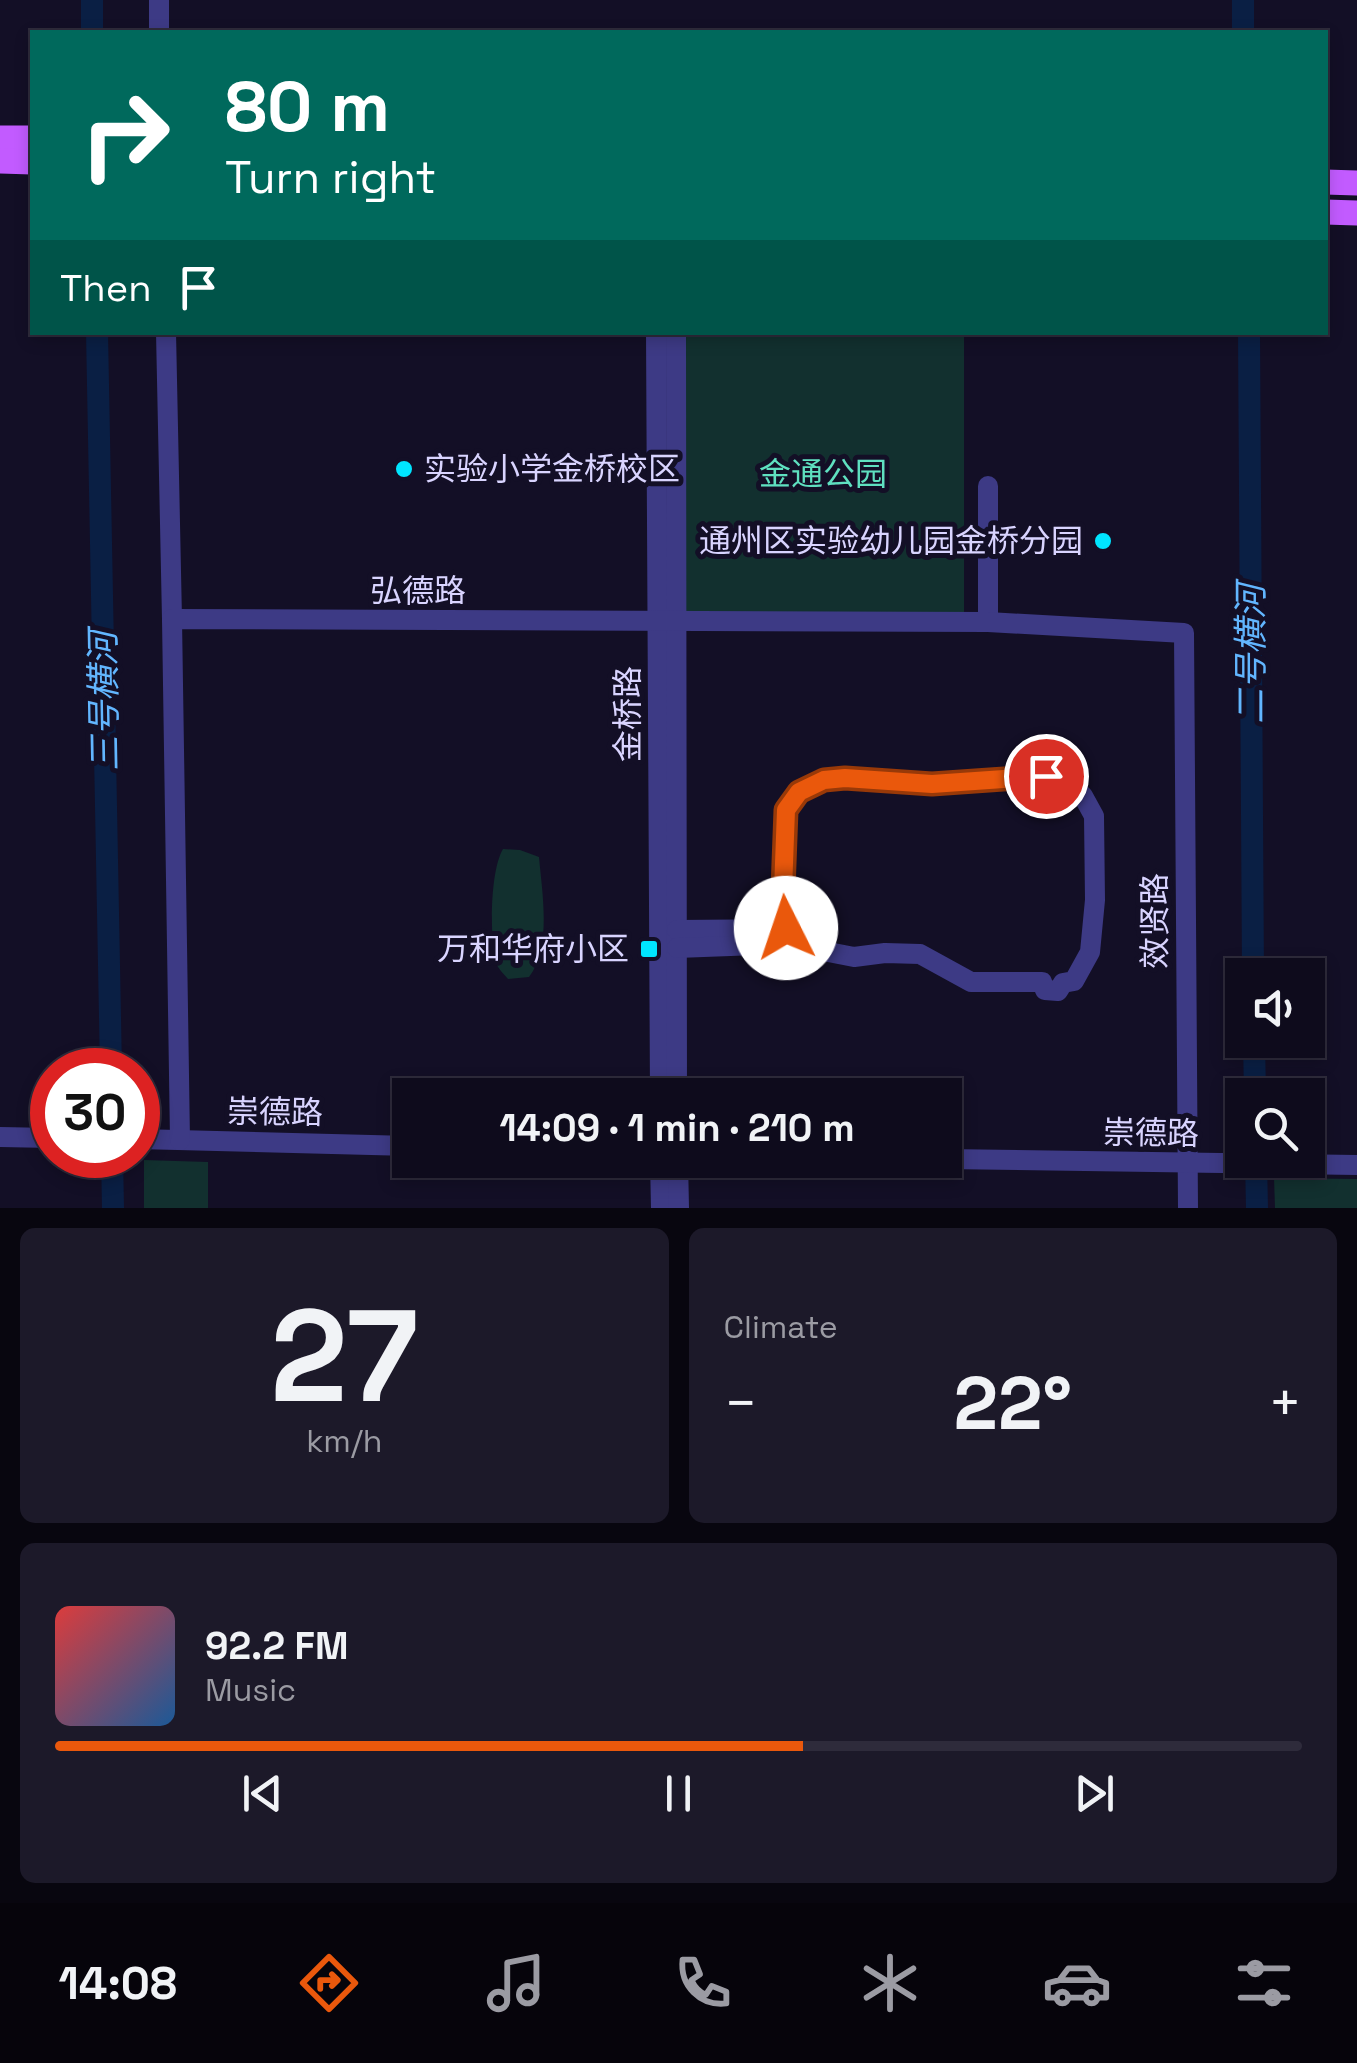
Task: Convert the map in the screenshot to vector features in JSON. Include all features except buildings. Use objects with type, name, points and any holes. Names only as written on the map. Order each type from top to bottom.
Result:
[{"type":"main road","points":[[0,138],[30,138]]},
{"type":"main road","points":[[0,161],[30,162]]},
{"type":"main road","points":[[1328,182],[1357,183]]},
{"type":"main road","points":[[1328,212],[1357,214]]},
{"type":"street","points":[[158,0],[159,30]]},
{"type":"street","points":[[166,335],[180,1140]]},
{"type":"street","name":"金桥路","points":[[656,335],[660,1078]]},
{"type":"street","name":"金桥路","points":[[676,335],[678,1078]]},
{"type":"street","points":[[988,486],[988,622]]},
{"type":"street","name":"弘德路","points":[[172,619],[988,622],[1184,633]]},
{"type":"street","name":"效贤路","points":[[1184,633],[1188,1208]]},
{"type":"street","points":[[1046,776],[1068,783],[1083,796],[1094,816],[1095,900],[1090,952],[1082,972],[1054,968],[1044,974],[1042,982],[971,982],[920,954],[854,957],[814,949],[800,954],[791,951],[788,931],[783,890],[786,810],[799,792],[824,780],[932,784],[1046,776]]},
{"type":"street","points":[[677,939],[788,931],[811,923],[816,932],[814,949]]},
{"type":"street","points":[[0,1137],[30,1138]]},
{"type":"street","name":"崇德路","points":[[160,1140],[392,1146]]},
{"type":"street","name":"崇德路","points":[[962,1160],[1357,1165]]},
{"type":"street","points":[[660,1178],[661,1208]]},
{"type":"street","points":[[678,1178],[679,1208]]},
{"type":"green space","name":"金通公园","points":[[680,335],[964,335],[964,617],[682,611]]},
{"type":"green space","points":[[503,849],[539,857],[543,935],[541,951],[529,977],[508,979],[495,959],[492,903]]},
{"type":"green space","points":[[160,1160],[208,1162],[208,1208],[144,1208],[144,1178],[160,1178]]},
{"type":"green space","points":[[1274,1178],[1357,1179],[1357,1208],[1275,1208]]},
{"type":"waterway","name":"三号横河","points":[[92,0],[92,30]]},
{"type":"waterway","name":"二号横河","points":[[1243,0],[1243,30]]},
{"type":"waterway","name":"三号横河","points":[[97,335],[111,1048]]},
{"type":"waterway","name":"二号横河","points":[[1249,335],[1253,958]]},
{"type":"waterway","name":"二号横河","points":[[1254,1058],[1255,1078]]},
{"type":"waterway","name":"三号横河","points":[[112,1178],[113,1208]]},
{"type":"waterway","name":"二号横河","points":[[1256,1178],[1257,1208]]},
{"type":"place","name":"实验小学金桥校区","points":[[404,469]]},
{"type":"place","name":"通州区实验幼儿园金桥分园","points":[[1103,541]]},
{"type":"place","name":"万和华府小区","points":[[649,949]]},
{"type":"route","points":[[786,928],[793,919],[783,890],[786,810],[799,792],[824,780],[845,778],[932,784],[1046,776]]}]
